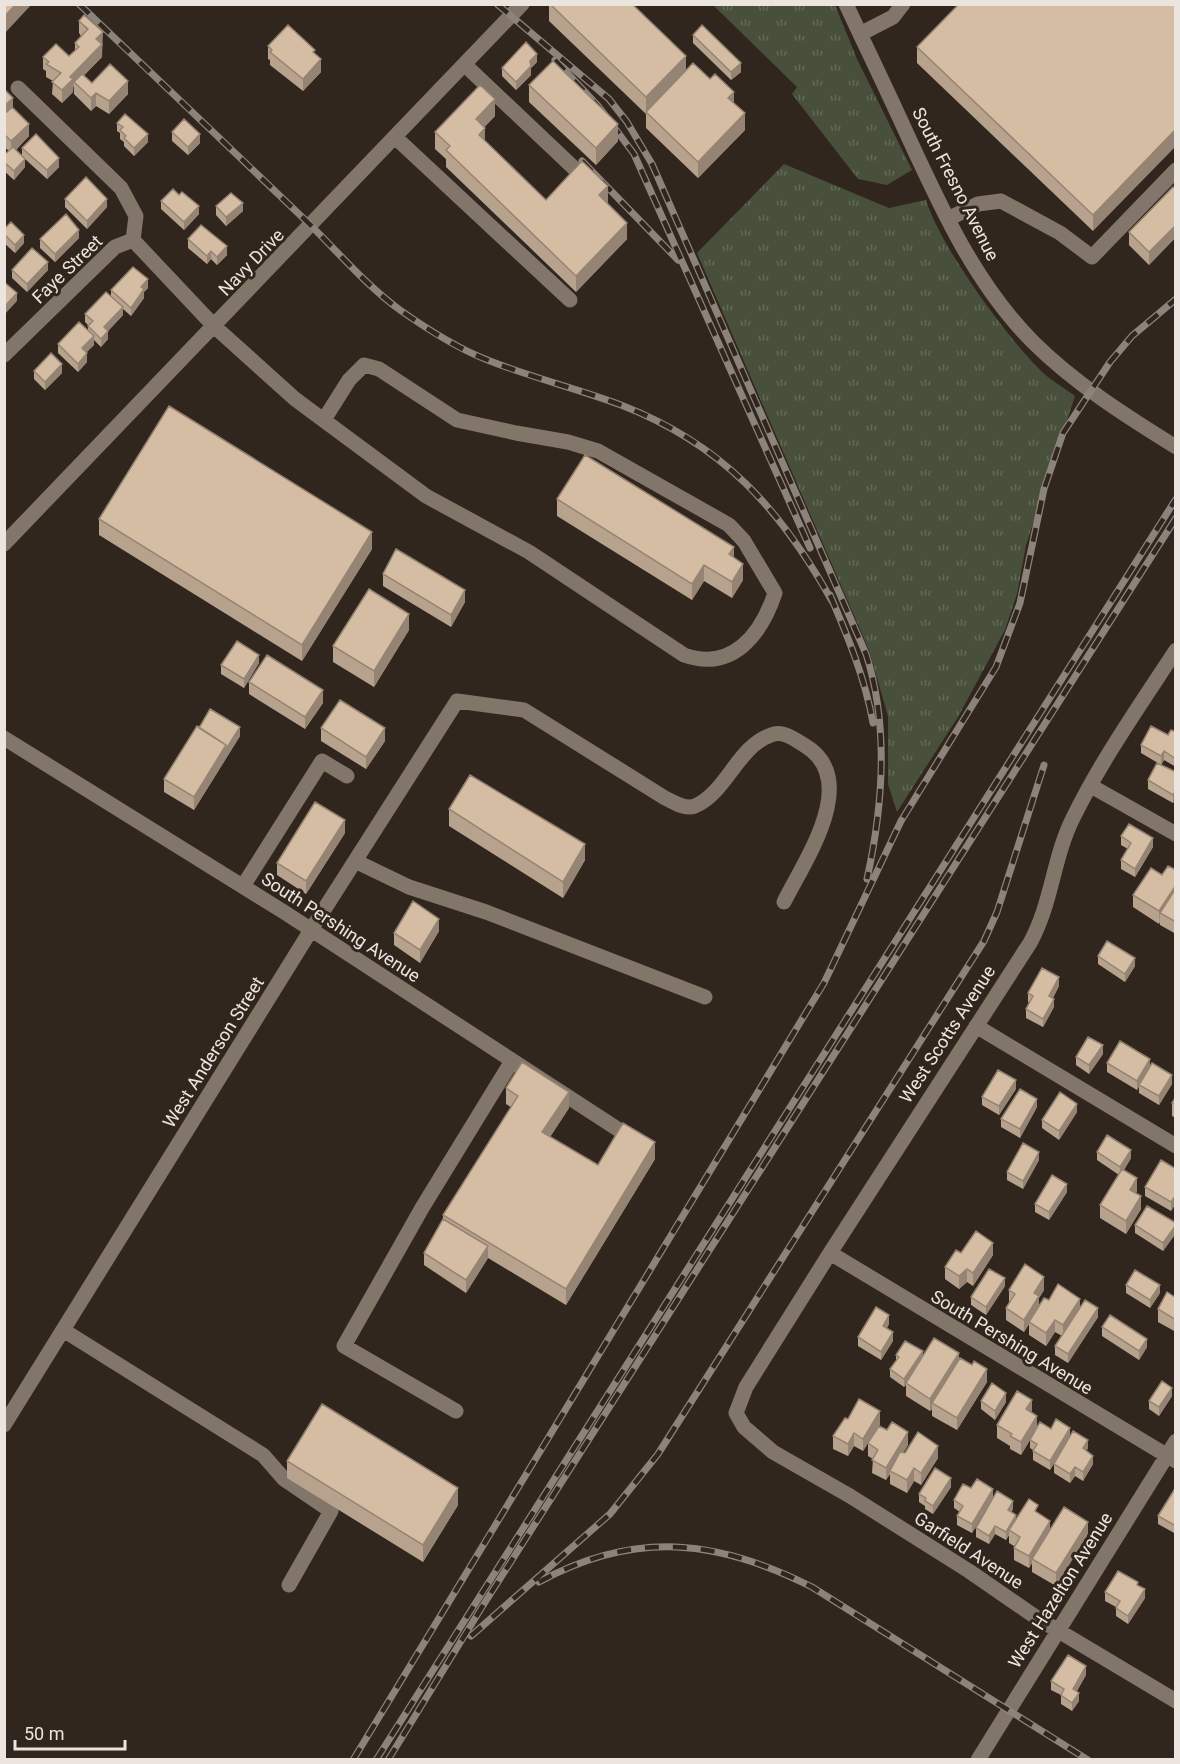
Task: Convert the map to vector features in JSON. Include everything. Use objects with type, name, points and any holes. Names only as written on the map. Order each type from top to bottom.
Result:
[{"type":"street","name":"Navy Drive","points":[[4,544],[215,327],[522,4]]},
{"type":"street","name":"South Fresno Avenue","points":[[846,4],[961,245],[997,300],[1033,342],[1090,390],[1176,447]]},
{"type":"street","points":[[860,34],[893,17],[903,4]]},
{"type":"street","points":[[465,65],[577,171]]},
{"type":"street","points":[[18,88],[122,188],[136,216],[137,224],[133,240],[215,327],[295,399],[325,418],[426,496],[529,552],[684,655],[701,661],[731,654],[747,643],[767,616],[775,593],[744,541],[729,525],[598,451],[568,441],[516,433],[458,420],[379,369],[364,365],[349,380],[325,418]]},
{"type":"street","points":[[396,138],[570,300]]},
{"type":"street","points":[[948,219],[978,204],[1001,201],[1060,233],[1092,257],[1176,170]]},
{"type":"street","name":"Faye Street","points":[[5,355],[115,248],[133,240]]},
{"type":"street","name":"West Scotts Avenue","points":[[744,1427],[736,1413],[746,1388],[1043,920],[1062,843],[1091,786],[1176,650]]},
{"type":"street","name":"West Anderson Street","points":[[4,1425],[311,930],[457,701],[524,710],[665,798],[684,807],[693,807],[705,800],[755,744],[772,734],[785,734],[818,753],[826,768],[830,787],[828,815],[784,902]]},
{"type":"street","name":"South Pershing Avenue","points":[[4,738],[243,886],[645,1146]]},
{"type":"street","points":[[243,886],[322,761],[348,776]]},
{"type":"street","points":[[1091,786],[1176,834]]},
{"type":"street","points":[[355,861],[409,887],[486,912],[705,997]]},
{"type":"street","points":[[976,1026],[1176,1146]]},
{"type":"street","points":[[456,1411],[344,1346],[422,1208],[512,1060]]},
{"type":"street","name":"South Pershing Avenue","points":[[830,1253],[1171,1459]]},
{"type":"street","points":[[63,1330],[263,1455],[284,1479],[331,1511],[288,1585]]},
{"type":"street","name":"Garfield Avenue","points":[[744,1427],[773,1452],[860,1503],[1059,1630],[1176,1701]]},
{"type":"street","name":"West Hazelton Avenue","points":[[978,1760],[1059,1630],[1171,1459],[1176,1441]]},
{"type":"green space","points":[[713,5],[835,5],[857,59],[912,170],[887,185],[858,179],[792,94],[797,87]]},
{"type":"green space","points":[[784,164],[889,208],[926,200],[945,241],[991,312],[1038,368],[1075,396],[1026,545],[1017,594],[1005,630],[958,717],[897,812],[888,784],[888,716],[869,650],[697,253]]},
{"type":"building","points":[[4,4],[16,4],[4,17]]},
{"type":"building","points":[[550,4],[632,4],[686,56],[646,97]]},
{"type":"building","points":[[959,4],[1176,4],[1176,129],[1093,215],[917,47]]},
{"type":"building","points":[[84,15],[103,32],[96,39],[102,44],[70,77],[73,79],[62,90],[52,82],[61,73],[46,64],[49,62],[43,57],[56,44],[69,56],[79,47],[75,43],[88,29],[79,21]]},
{"type":"building","points":[[288,25],[315,50],[313,52],[321,59],[303,79],[270,52],[272,50],[268,46]]},
{"type":"building","points":[[702,25],[741,63],[731,72],[693,35]]},
{"type":"building","points":[[526,42],[537,54],[530,61],[531,66],[516,82],[502,68]]},
{"type":"building","points":[[553,61],[618,124],[596,148],[529,85]]},
{"type":"building","points":[[693,63],[710,79],[715,74],[734,92],[728,98],[745,113],[698,162],[646,112]]},
{"type":"building","points":[[110,64],[128,81],[109,101],[96,93],[91,98],[74,82],[82,74],[92,83]]},
{"type":"building","points":[[480,85],[495,99],[476,119],[485,128],[479,135],[546,200],[582,161],[608,186],[599,195],[627,223],[576,276],[446,150],[450,146],[435,132]]},
{"type":"building","points":[[6,91],[13,98],[4,106],[4,93]]},
{"type":"building","points":[[12,107],[29,124],[11,141],[4,134],[4,109],[7,112]]},
{"type":"building","points":[[125,114],[148,134],[134,148],[124,138],[126,136],[120,130],[123,127],[117,123]]},
{"type":"building","points":[[184,119],[200,134],[188,147],[172,132]]},
{"type":"building","points":[[36,134],[59,158],[47,170],[22,148]]},
{"type":"building","points":[[13,147],[25,159],[14,171],[4,162],[4,155]]},
{"type":"building","points":[[86,177],[107,199],[87,221],[65,199]]},
{"type":"building","points":[[1173,187],[1176,189],[1176,225],[1149,252],[1129,232]]},
{"type":"building","points":[[173,189],[179,195],[182,192],[199,206],[184,222],[161,201]]},
{"type":"building","points":[[231,193],[243,203],[226,217],[216,206]]},
{"type":"building","points":[[66,214],[79,230],[55,254],[40,239]]},
{"type":"building","points":[[11,222],[24,235],[15,245],[4,234],[4,229]]},
{"type":"building","points":[[201,225],[227,246],[217,257],[211,251],[207,256],[188,239]]},
{"type":"building","points":[[32,248],[48,262],[27,284],[12,270]]},
{"type":"building","points":[[133,267],[148,279],[141,287],[144,289],[131,308],[111,290]]},
{"type":"building","points":[[4,282],[17,293],[4,307]]},
{"type":"building","points":[[106,292],[123,307],[104,327],[108,331],[101,339],[88,326],[93,321],[85,314]]},
{"type":"building","points":[[79,322],[94,336],[82,348],[87,353],[78,364],[58,344]]},
{"type":"building","points":[[51,353],[62,364],[45,382],[34,371]]},
{"type":"building","points":[[169,406],[372,532],[302,645],[99,519]]},
{"type":"building","points":[[585,455],[734,547],[729,554],[743,564],[732,582],[704,565],[692,584],[557,499]]},
{"type":"building","points":[[396,549],[465,590],[451,615],[383,574]]},
{"type":"building","points":[[369,589],[409,614],[374,671],[333,646]]},
{"type":"building","points":[[237,641],[259,655],[244,679],[221,665]]},
{"type":"building","points":[[267,655],[323,690],[305,717],[249,682]]},
{"type":"building","points":[[340,700],[385,728],[366,757],[321,728]]},
{"type":"building","points":[[210,709],[240,727],[226,749],[226,745],[199,728]]},
{"type":"building","points":[[197,726],[226,745],[194,797],[164,779]]},
{"type":"building","points":[[1151,726],[1168,735],[1171,730],[1176,732],[1176,759],[1164,751],[1161,756],[1141,745]]},
{"type":"building","points":[[1157,763],[1176,772],[1176,790],[1173,795],[1148,780]]},
{"type":"building","points":[[470,775],[585,844],[563,882],[449,809]]},
{"type":"building","points":[[315,802],[345,820],[306,881],[277,863]]},
{"type":"building","points":[[1129,824],[1153,838],[1135,869],[1121,860],[1131,843],[1121,836]]},
{"type":"building","points":[[1168,866],[1176,870],[1176,885],[1159,911],[1133,895],[1151,868],[1162,875]]},
{"type":"building","points":[[1176,888],[1176,922],[1160,913]]},
{"type":"building","points":[[413,901],[439,919],[420,950],[394,933]]},
{"type":"building","points":[[1107,941],[1135,958],[1125,974],[1098,956]]},
{"type":"building","points":[[1042,968],[1059,977],[1049,996],[1054,999],[1043,1019],[1026,1009],[1033,996],[1028,993]]},
{"type":"building","points":[[1088,1037],[1103,1045],[1089,1065],[1076,1057]]},
{"type":"building","points":[[1120,1041],[1150,1059],[1137,1081],[1107,1063]]},
{"type":"building","points":[[522,1062],[569,1092],[542,1132],[598,1165],[623,1123],[655,1142],[566,1289],[443,1215],[518,1096],[506,1088]]},
{"type":"building","points":[[1152,1063],[1172,1075],[1159,1096],[1139,1085]]},
{"type":"building","points":[[998,1070],[1016,1080],[999,1106],[982,1097]]},
{"type":"building","points":[[1020,1089],[1037,1099],[1020,1129],[1001,1119]]},
{"type":"building","points":[[1060,1092],[1077,1104],[1059,1131],[1042,1120]]},
{"type":"building","points":[[1107,1135],[1131,1150],[1120,1167],[1097,1152]]},
{"type":"building","points":[[1023,1143],[1039,1152],[1023,1181],[1007,1172]]},
{"type":"building","points":[[1161,1160],[1176,1169],[1176,1195],[1171,1202],[1145,1187]]},
{"type":"building","points":[[1122,1169],[1137,1178],[1130,1190],[1141,1196],[1126,1221],[1100,1205]]},
{"type":"building","points":[[1052,1175],[1067,1184],[1049,1212],[1035,1204]]},
{"type":"building","points":[[1147,1206],[1176,1223],[1163,1243],[1135,1225]]},
{"type":"building","points":[[443,1219],[488,1246],[466,1280],[424,1253]]},
{"type":"building","points":[[976,1231],[993,1243],[973,1273],[967,1269],[959,1276],[945,1267],[956,1250],[961,1253]]},
{"type":"building","points":[[1025,1264],[1044,1277],[1034,1293],[1039,1296],[1024,1320],[1006,1308],[1015,1294],[1009,1290]]},
{"type":"building","points":[[989,1269],[1005,1278],[986,1307],[971,1297]]},
{"type":"building","points":[[1135,1270],[1160,1285],[1150,1300],[1126,1285]]},
{"type":"building","points":[[1058,1284],[1080,1299],[1063,1325],[1055,1320],[1046,1333],[1029,1322],[1044,1298],[1049,1300]]},
{"type":"building","points":[[1167,1292],[1176,1298],[1176,1320],[1158,1309]]},
{"type":"building","points":[[1085,1300],[1098,1308],[1068,1354],[1055,1346]]},
{"type":"building","points":[[876,1307],[889,1315],[883,1326],[893,1332],[881,1352],[858,1337]]},
{"type":"building","points":[[1110,1315],[1147,1339],[1139,1351],[1102,1327]]},
{"type":"building","points":[[934,1338],[959,1353],[930,1399],[906,1383]]},
{"type":"building","points":[[905,1341],[923,1351],[904,1379],[890,1369],[899,1357],[896,1355]]},
{"type":"building","points":[[960,1358],[972,1365],[974,1361],[987,1369],[957,1418],[932,1403]]},
{"type":"building","points":[[1162,1381],[1172,1388],[1159,1407],[1149,1401]]},
{"type":"building","points":[[992,1383],[1006,1393],[995,1411],[981,1401]]},
{"type":"building","points":[[1017,1391],[1032,1400],[1026,1409],[1037,1416],[1021,1442],[997,1425]]},
{"type":"building","points":[[859,1399],[880,1411],[863,1439],[854,1433],[848,1444],[833,1436],[845,1418],[848,1419]]},
{"type":"building","points":[[322,1404],[458,1488],[423,1545],[287,1461]]},
{"type":"building","points":[[1056,1419],[1070,1428],[1050,1461],[1033,1451],[1037,1444],[1030,1440],[1040,1422],[1051,1429]]},
{"type":"building","points":[[892,1422],[908,1432],[886,1468],[872,1460],[878,1450],[868,1443],[879,1426],[887,1430]]},
{"type":"building","points":[[1073,1431],[1088,1440],[1083,1448],[1093,1456],[1083,1472],[1075,1467],[1070,1474],[1054,1464]]},
{"type":"building","points":[[918,1432],[938,1446],[921,1473],[914,1468],[907,1480],[890,1471],[900,1452],[905,1453]]},
{"type":"building","points":[[935,1468],[951,1478],[933,1506],[919,1494]]},
{"type":"building","points":[[977,1479],[993,1489],[972,1524],[957,1516],[963,1506],[954,1500],[963,1484],[971,1488]]},
{"type":"building","points":[[1176,1487],[1176,1526],[1158,1516]]},
{"type":"building","points":[[997,1491],[1013,1501],[1008,1510],[1016,1515],[1006,1532],[995,1526],[989,1536],[976,1528]]},
{"type":"building","points":[[1029,1499],[1038,1505],[1035,1511],[1050,1521],[1029,1556],[1014,1548],[1020,1537],[1009,1530]]},
{"type":"building","points":[[1064,1507],[1088,1522],[1056,1573],[1032,1559]]},
{"type":"building","points":[[1118,1571],[1138,1582],[1137,1585],[1145,1589],[1128,1616],[1116,1608],[1120,1601],[1105,1592]]},
{"type":"building","points":[[1068,1655],[1086,1666],[1073,1689],[1079,1693],[1072,1703],[1061,1695],[1064,1689],[1051,1681]]},
{"type":"railway","points":[[79,4],[386,299],[431,331],[474,354],[621,405],[689,439],[745,483],[769,508],[812,567],[832,601]]},
{"type":"railway","points":[[497,4],[609,99],[627,122],[652,164],[866,654],[873,681],[881,737],[880,794],[867,879]]},
{"type":"railway","points":[[555,60],[599,107],[634,154],[810,548]]},
{"type":"railway","points":[[582,161],[678,260]]},
{"type":"railway","points":[[353,1760],[824,983],[901,821],[996,667],[1020,603],[1044,489],[1063,433],[1110,362],[1132,336],[1176,299]]},
{"type":"railway","points":[[376,1760],[1176,499]]},
{"type":"railway","points":[[388,1760],[482,1607],[1176,518]]},
{"type":"railway","points":[[830,595],[861,674],[873,723]]},
{"type":"railway","points":[[471,1636],[610,1514],[658,1454],[984,941],[997,912],[1044,765]]},
{"type":"railway","points":[[539,1582],[574,1565],[609,1554],[643,1548],[676,1547],[709,1551],[743,1559],[812,1587],[1088,1760]]}]
